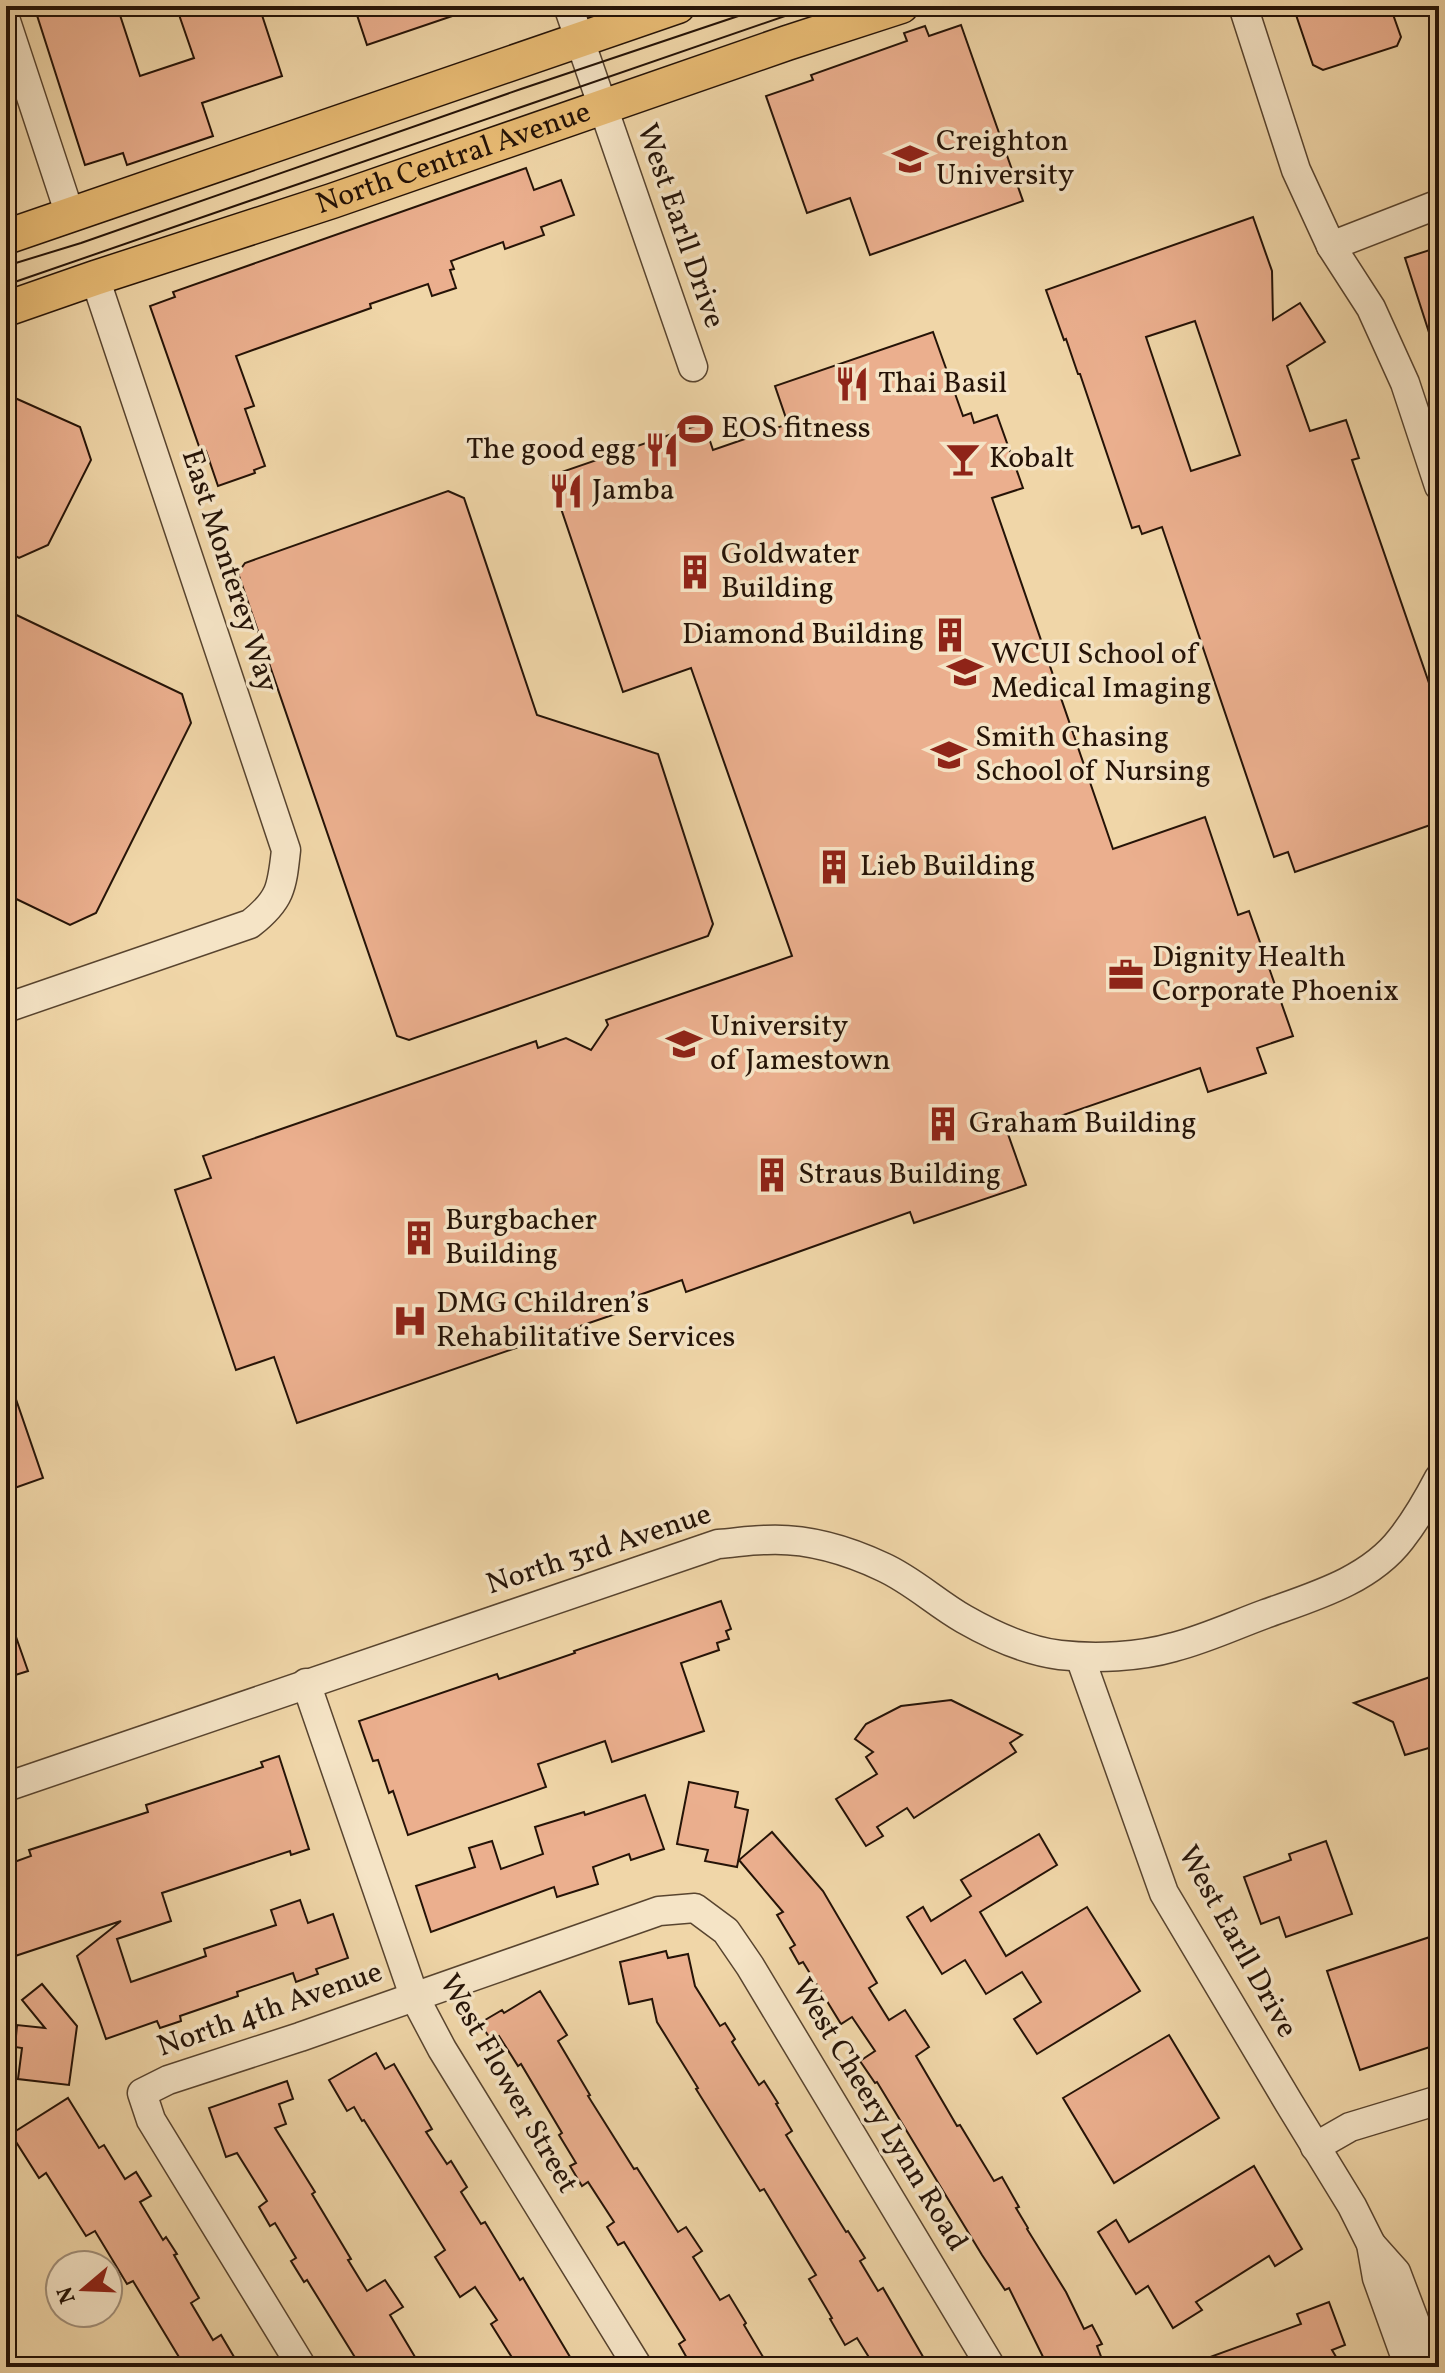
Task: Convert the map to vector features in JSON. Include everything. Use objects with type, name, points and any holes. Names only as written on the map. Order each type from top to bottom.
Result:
[{"type":"main road","points":[[6,237],[678,6]]},
{"type":"main road","name":"North Central Avenue","points":[[6,309],[901,6]]},
{"type":"street","name":"West Earll Drive","points":[[568,6],[693,367]]},
{"type":"street","points":[[1243,6],[1296,170],[1331,246],[1371,308],[1399,370],[1439,486]]},
{"type":"street","points":[[6,21],[70,215]]},
{"type":"street","points":[[1331,246],[1439,204]]},
{"type":"street","name":"East Monterey Way","points":[[6,1008],[250,924],[267,911],[282,887],[286,850],[95,278]]},
{"type":"street","name":"North 3rd Avenue","points":[[6,1787],[718,1544],[768,1539],[822,1545],[853,1554],[885,1568],[963,1618],[996,1635],[1047,1652],[1080,1657],[1138,1654],[1173,1647],[1317,1596],[1361,1574],[1400,1541],[1439,1478]]},
{"type":"street","name":"West Earll Drive","points":[[1080,1657],[1164,1893],[1352,2206],[1371,2244],[1396,2272],[1432,2367]]},
{"type":"street","name":"West Flower Street","points":[[306,1683],[414,1996],[442,2049],[638,2367]]},
{"type":"street","name":"North 4th Avenue","points":[[302,2367],[151,2120],[142,2093],[168,2080],[659,1911],[695,1908]]},
{"type":"street","name":"West Cheery Lynn Road","points":[[695,1908],[726,1931],[750,1966],[991,2367]]},
{"type":"street","points":[[1315,2147],[1350,2127],[1439,2100]]},
{"type":"street","name":"West Earll Drive","points":[[1371,2244],[1377,2278],[1409,2367]]},
{"type":"building","points":[[34,6],[117,6],[140,76],[194,58],[176,6],[259,6],[282,76],[202,103],[213,136],[127,165],[123,153],[85,165]]},
{"type":"building","points":[[354,6],[473,6],[473,9],[367,45]]},
{"type":"building","points":[[1293,6],[1390,6],[1401,37],[1397,46],[1323,70],[1313,65]]},
{"type":"building","points":[[961,25],[1023,201],[870,255],[850,198],[807,213],[766,96],[813,80],[811,75],[907,41],[904,33],[925,26],[929,36]]},
{"type":"building","points":[[526,168],[534,190],[561,180],[574,215],[541,227],[544,235],[505,249],[503,242],[451,261],[454,269],[450,270],[456,288],[432,296],[428,284],[370,304],[371,308],[236,356],[254,406],[245,409],[265,466],[254,470],[255,473],[218,486],[206,451],[201,452],[150,306],[175,297],[173,292]]},
{"type":"building","points":[[1253,217],[1272,271],[1273,320],[1300,303],[1325,342],[1287,366],[1310,431],[1346,420],[1359,458],[1352,460],[1439,712],[1439,822],[1295,872],[1288,852],[1274,857],[1162,527],[1142,534],[1139,526],[1132,528],[1080,374],[1046,290]],"holes":[[[1195,321],[1240,455],[1191,471],[1146,337]]]},
{"type":"building","points":[[1439,247],[1439,350],[1435,351],[1405,258]]},
{"type":"building","points":[[933,332],[963,416],[971,413],[974,423],[997,415],[1023,488],[992,498],[1113,849],[1205,817],[1238,915],[1249,911],[1293,1036],[1257,1048],[1266,1073],[1208,1092],[1200,1068],[1008,1134],[1026,1185],[914,1223],[910,1212],[686,1292],[682,1280],[625,1300],[627,1310],[297,1423],[274,1357],[236,1370],[175,1190],[211,1178],[203,1156],[536,1041],[538,1048],[566,1038],[591,1050],[608,1025],[606,1020],[792,956],[691,668],[623,692],[550,476],[704,423],[713,450],[788,424],[775,386]]},
{"type":"building","points":[[6,394],[80,427],[91,460],[48,545],[19,558],[6,551]]},
{"type":"building","points":[[448,491],[464,498],[537,715],[658,754],[713,924],[708,936],[409,1040],[397,1036],[238,573],[245,563]]},
{"type":"building","points":[[6,610],[182,694],[191,723],[96,913],[70,925],[6,894]]},
{"type":"building","points":[[6,1379],[9,1379],[43,1478],[6,1491]]},
{"type":"building","points":[[721,1601],[731,1629],[726,1631],[729,1639],[717,1643],[719,1650],[681,1663],[704,1731],[612,1762],[605,1741],[538,1764],[546,1787],[408,1835],[393,1791],[389,1793],[378,1760],[373,1761],[359,1721],[497,1674],[499,1679]]},
{"type":"building","points":[[9,1617],[28,1671],[6,1678],[6,1618]]},
{"type":"building","points":[[1439,1674],[1439,1745],[1405,1755],[1393,1722],[1354,1703]]},
{"type":"building","points":[[951,1700],[1022,1735],[1010,1743],[1016,1752],[914,1818],[907,1808],[877,1827],[883,1836],[866,1846],[836,1799],[877,1774],[866,1757],[873,1752],[855,1739],[866,1724],[901,1706]]},
{"type":"building","points":[[279,1756],[309,1849],[291,1855],[290,1851],[162,1893],[171,1921],[117,1939],[131,1982],[206,1956],[204,1949],[276,1925],[271,1910],[300,1900],[308,1923],[333,1914],[348,1958],[316,1969],[318,1974],[296,1982],[293,1973],[237,1992],[238,1996],[180,2016],[181,2021],[160,2028],[157,2021],[106,2039],[77,1956],[121,1921],[6,1959],[6,1865],[31,1856],[29,1850],[148,1812],[146,1805],[263,1767],[261,1762]]},
{"type":"building","points":[[689,1782],[738,1792],[735,1807],[748,1810],[737,1867],[705,1861],[708,1850],[677,1844]]},
{"type":"building","points":[[645,1795],[664,1849],[631,1860],[629,1854],[593,1867],[598,1884],[557,1897],[554,1887],[431,1932],[416,1886],[475,1867],[469,1848],[492,1841],[501,1869],[543,1854],[535,1827],[584,1812],[585,1815]]},
{"type":"building","points":[[772,1832],[823,1891],[877,1983],[869,1988],[889,2020],[905,2010],[929,2047],[916,2056],[994,2181],[1002,2177],[1027,2229],[1066,2292],[1084,2329],[1092,2325],[1102,2344],[1097,2346],[1105,2367],[1048,2367],[1009,2288],[1005,2290],[982,2255],[877,2082],[860,2061],[875,2051],[852,2017],[841,2024],[803,1962],[799,1964],[790,1948],[795,1945],[777,1915],[783,1912],[739,1860]]},
{"type":"building","points":[[1039,1834],[1057,1865],[980,1912],[1006,1956],[1087,1907],[1140,1991],[1037,2054],[1014,2019],[1041,2002],[1022,1972],[986,1994],[965,1960],[942,1974],[907,1917],[923,1907],[931,1921],[971,1896],[961,1880]]},
{"type":"building","points":[[1326,1841],[1352,1914],[1286,1937],[1279,1917],[1261,1924],[1244,1877],[1291,1860],[1289,1854]]},
{"type":"building","points":[[1439,1934],[1439,2044],[1360,2070],[1327,1971]]},
{"type":"building","points":[[666,1951],[668,1958],[688,1954],[695,1986],[720,2026],[725,2023],[735,2039],[732,2042],[759,2085],[764,2081],[778,2103],[792,2131],[786,2135],[865,2258],[860,2261],[878,2291],[883,2288],[929,2367],[875,2367],[857,2338],[845,2345],[809,2279],[816,2275],[764,2189],[760,2191],[696,2089],[657,2022],[652,1999],[629,2004],[620,1962]]},
{"type":"building","points":[[42,1984],[77,2026],[69,2085],[18,2079],[22,2048],[15,2047],[17,2025],[45,2028],[22,2000]]},
{"type":"building","points":[[540,1991],[567,2035],[558,2041],[588,2096],[678,2232],[686,2227],[702,2251],[693,2257],[720,2300],[729,2295],[769,2367],[692,2367],[679,2344],[685,2340],[624,2242],[618,2245],[607,2227],[614,2222],[588,2182],[582,2186],[570,2166],[576,2163],[559,2135],[562,2133],[521,2064],[518,2066],[499,2036],[491,2040],[480,2023],[502,2010],[504,2013]]},
{"type":"building","points":[[1169,2035],[1219,2118],[1114,2183],[1063,2098]]},
{"type":"building","points":[[376,2053],[385,2069],[394,2064],[432,2129],[426,2132],[447,2164],[451,2161],[467,2187],[461,2192],[481,2224],[485,2222],[520,2280],[523,2278],[576,2367],[518,2367],[491,2324],[497,2320],[475,2287],[460,2297],[435,2257],[445,2250],[364,2120],[354,2107],[347,2111],[329,2080]]},
{"type":"building","points":[[287,2081],[293,2099],[279,2104],[286,2124],[275,2128],[315,2192],[312,2194],[367,2291],[385,2280],[403,2307],[390,2315],[421,2367],[361,2367],[307,2280],[304,2282],[291,2261],[296,2258],[275,2223],[270,2226],[259,2207],[267,2201],[237,2153],[226,2157],[209,2108]]},
{"type":"building","points":[[68,2098],[99,2148],[104,2145],[125,2179],[136,2172],[151,2196],[140,2202],[163,2240],[166,2237],[177,2254],[174,2255],[199,2298],[191,2303],[213,2340],[221,2335],[240,2367],[185,2367],[133,2281],[127,2284],[124,2279],[124,2249],[106,2249],[95,2231],[86,2236],[46,2173],[39,2178],[11,2134]]},
{"type":"building","points":[[1254,2166],[1302,2249],[1275,2266],[1269,2256],[1196,2302],[1202,2310],[1173,2328],[1148,2286],[1136,2294],[1098,2232],[1116,2220],[1129,2242]]},
{"type":"building","points":[[1329,2302],[1345,2345],[1332,2350],[1342,2367],[1188,2365],[1301,2324],[1297,2314]]},
{"type":"tram line","points":[[6,266],[81,243],[768,6]]},
{"type":"tram line","points":[[6,285],[814,6]]},
{"type":"place","name":"Creighton University","points":[[910,159]]},
{"type":"place","name":"Thai Basil","points":[[852,384]]},
{"type":"place","name":"EOS fitness","points":[[695,429]]},
{"type":"place","name":"The good egg","points":[[662,450]]},
{"type":"place","name":"Kobalt","points":[[963,459]]},
{"type":"place","name":"Jamba","points":[[566,491]]},
{"type":"place","name":"Goldwater Building","points":[[695,572]]},
{"type":"place","name":"Diamond Building","points":[[950,635]]},
{"type":"place","name":"WCUI School of Medical Imaging","points":[[965,672]]},
{"type":"place","name":"Smith Chasing School of Nursing","points":[[949,755]]},
{"type":"place","name":"Lieb Building","points":[[834,867]]},
{"type":"place","name":"Dignity Health Corporate Phoenix","points":[[1126,975]]},
{"type":"place","name":"University of Jamestown","points":[[684,1044]]},
{"type":"place","name":"Graham Building","points":[[943,1124]]},
{"type":"place","name":"Straus Building","points":[[772,1175]]},
{"type":"place","name":"Burgbacher Building","points":[[419,1238]]},
{"type":"place","name":"DMG Children’s Rehabilitative Services","points":[[410,1321]]}]
